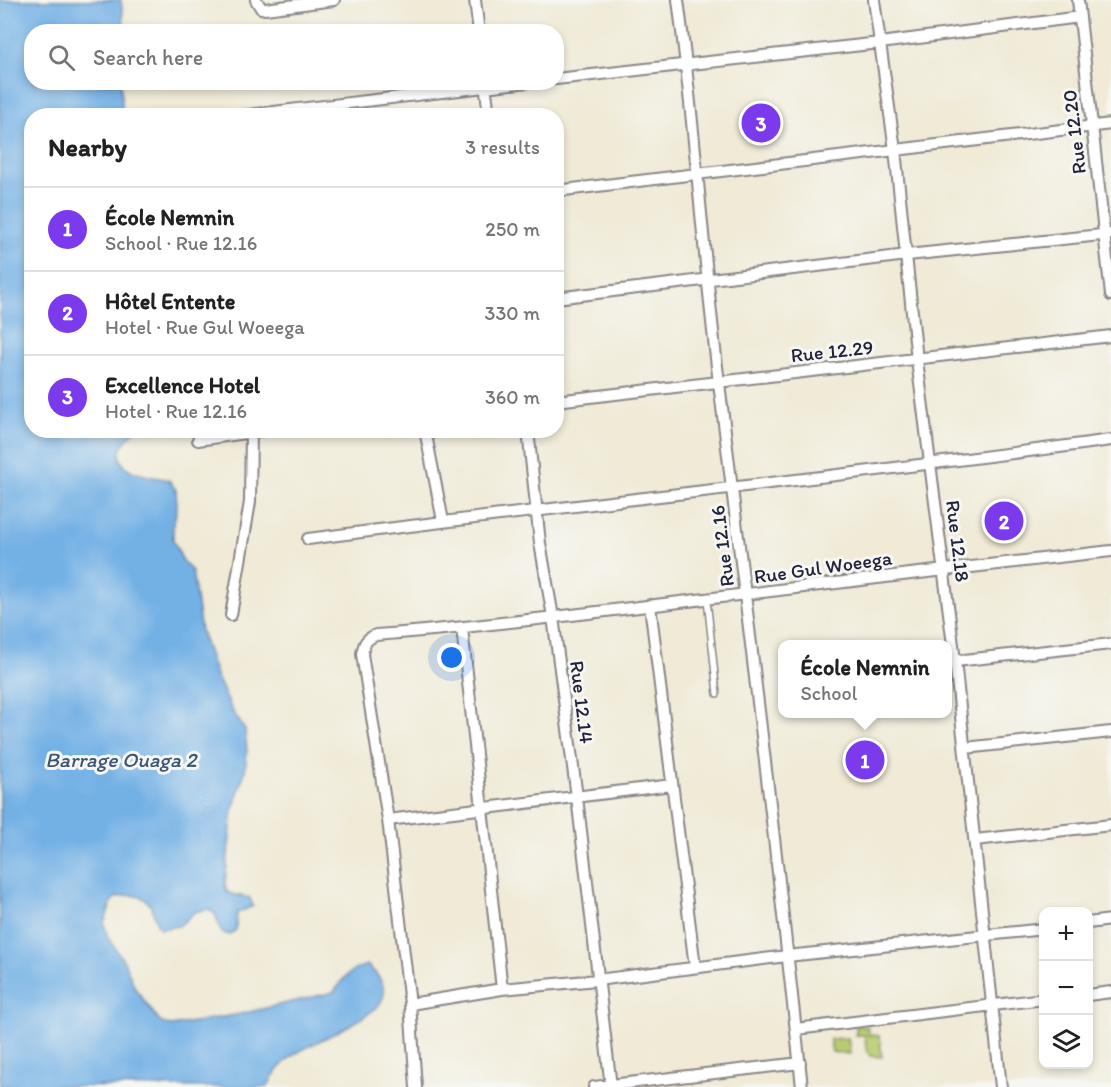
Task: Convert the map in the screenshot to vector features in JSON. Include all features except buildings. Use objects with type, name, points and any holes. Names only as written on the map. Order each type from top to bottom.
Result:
[{"type":"street","points":[[256,0],[261,8],[265,9],[334,0]]},
{"type":"street","points":[[476,0],[478,24]]},
{"type":"street","name":"Rue 12.16","points":[[678,0],[718,381],[746,595],[802,1087]]},
{"type":"street","name":"Rue 12.18","points":[[874,0],[895,150],[917,360],[955,661],[1001,1087]]},
{"type":"street","name":"Rue 12.20","points":[[1078,0],[1091,126],[1108,234],[1111,295]]},
{"type":"street","points":[[564,78],[880,43],[1080,17]]},
{"type":"street","points":[[303,108],[446,90]]},
{"type":"street","points":[[486,90],[488,108]]},
{"type":"street","points":[[564,190],[1111,124]]},
{"type":"street","points":[[564,297],[907,255],[1108,234]]},
{"type":"street","name":"Rue 12.29","points":[[564,400],[1111,336]]},
{"type":"street","points":[[198,440],[211,438]]},
{"type":"street","points":[[231,615],[250,502],[251,438]]},
{"type":"street","points":[[427,438],[443,521]]},
{"type":"street","name":"Rue 12.14","points":[[529,438],[536,510],[545,580],[553,617],[611,1086]]},
{"type":"street","points":[[308,539],[443,521],[930,465],[1111,440]]},
{"type":"street","name":"Rue Gul Woeega","points":[[388,819],[362,654],[364,644],[376,634],[462,628],[746,595],[943,569],[1111,551]]},
{"type":"street","points":[[650,605],[695,967]]},
{"type":"street","points":[[462,628],[502,988]]},
{"type":"street","points":[[955,661],[1111,644]]},
{"type":"street","points":[[965,748],[1111,732]]},
{"type":"street","points":[[416,1087],[410,1004],[388,819],[672,785]]},
{"type":"street","points":[[975,840],[1111,825]]},
{"type":"street","points":[[1093,922],[1111,920]]},
{"type":"street","points":[[410,1004],[502,988],[597,980],[787,956],[1039,930]]},
{"type":"street","points":[[1093,994],[1111,992]]},
{"type":"street","points":[[796,1029],[1039,1000]]},
{"type":"street","points":[[594,1087],[800,1063]]},
{"type":"lane","points":[[707,599],[717,694]]},
{"type":"green space","points":[[856,1026],[868,1027],[869,1035],[879,1036],[882,1057],[870,1056],[866,1048],[865,1035],[856,1035]]},
{"type":"green space","points":[[848,1038],[850,1054],[832,1052],[830,1039]]},
{"type":"water","name":"Barrage Ouaga 2","points":[[0,0],[121,0],[124,24],[24,24],[24,90],[121,90],[122,108],[24,108],[24,438],[129,438],[121,449],[120,457],[123,464],[136,472],[169,480],[176,490],[177,509],[173,525],[173,540],[183,561],[192,571],[201,631],[216,675],[233,712],[245,730],[247,751],[245,771],[233,809],[225,883],[227,892],[250,898],[253,906],[237,913],[236,930],[230,935],[222,933],[215,914],[208,909],[195,912],[179,926],[160,929],[148,902],[134,895],[113,899],[104,923],[108,938],[124,961],[135,988],[160,1022],[171,1026],[240,1014],[334,992],[348,975],[367,965],[378,976],[383,985],[384,995],[367,1015],[290,1058],[275,1073],[268,1087],[0,1086]]},
{"type":"place","name":"Excellence Hotel","points":[[761,123]]},
{"type":"place","name":"Hôtel Entente","points":[[1004,521]]},
{"type":"place","name":"École Nemnin","points":[[865,760]]}]
